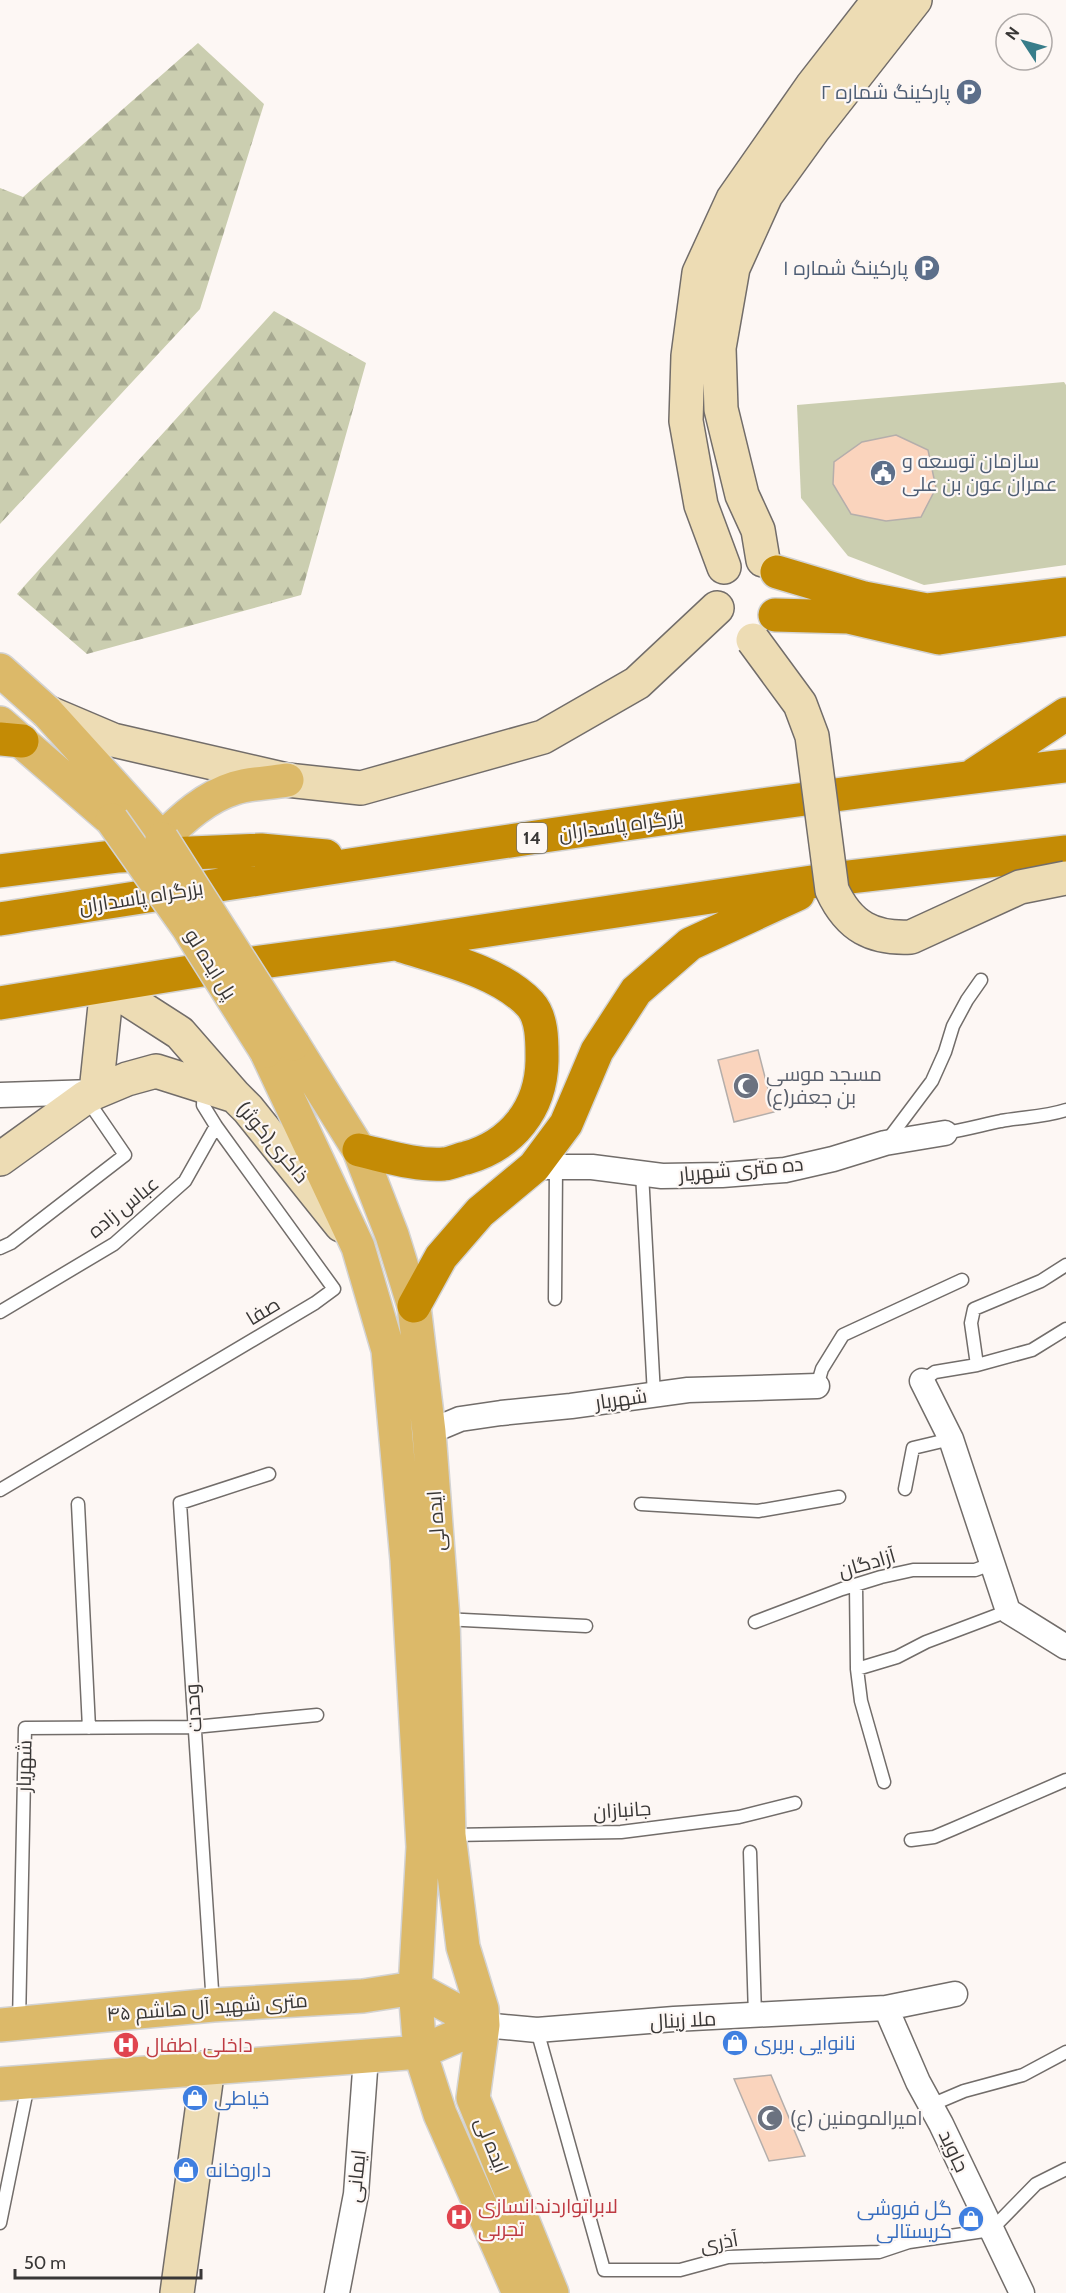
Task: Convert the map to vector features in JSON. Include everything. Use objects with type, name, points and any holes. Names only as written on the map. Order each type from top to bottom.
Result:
[{"type":"highway","points":[[770,566],[864,598],[927,610],[1066,594]]},
{"type":"highway","points":[[775,615],[848,617],[939,638],[1066,619]]},
{"type":"highway","points":[[970,777],[1066,714]]},
{"type":"highway","name":"بزرگراه پاسداران","points":[[0,920],[372,861],[817,796],[1066,766]]},
{"type":"highway","points":[[0,871],[118,856],[261,850],[372,861]]},
{"type":"highway","points":[[0,1003],[202,970],[395,944],[832,879],[1066,852]]},
{"type":"highway","points":[[414,1306],[441,1257],[480,1212],[545,1167],[597,1051],[636,991],[690,944],[832,879]]},
{"type":"highway","points":[[359,1150],[408,1161],[445,1164],[482,1153],[512,1135],[531,1108],[542,1072],[542,1036],[532,1006],[520,994],[468,966],[395,944]]},
{"type":"main road","name":"پل ایده لو","points":[[0,670],[47,712],[162,839],[279,1047]]},
{"type":"main road","name":"پل ایده لو","points":[[7,734],[112,820],[187,926],[279,1047]]},
{"type":"main road","points":[[162,839],[183,818],[210,800],[236,788],[286,780]]},
{"type":"main road","name":"ایده لی","points":[[279,1047],[359,1150],[392,1235],[414,1306],[429,1432],[443,1619],[449,1835],[463,1947],[482,2009],[483,2025]]},
{"type":"main road","name":"ایده لی","points":[[279,1047],[358,1246],[388,1350],[407,1560],[423,1847],[415,1988],[420,2052]]},
{"type":"main road","points":[[415,1988],[483,2025]]},
{"type":"main road","name":"۴۵ متری شهید آل هاشم","points":[[10,2024],[213,2005],[363,1996],[415,1988]]},
{"type":"main road","points":[[14,2082],[420,2052],[483,2025]]},
{"type":"main road","name":"ایده لى","points":[[483,2025],[473,2098],[552,2293]]},
{"type":"main road","name":"ایده لى","points":[[420,2052],[440,2114],[519,2293]]},
{"type":"street","points":[[724,567],[701,505],[686,421],[688,357],[699,273],[733,199],[812,86],[879,0]]},
{"type":"street","points":[[749,633],[775,615],[781,605],[783,594],[782,582],[770,566],[758,530],[742,495],[722,409],[719,348],[733,268],[766,195],[813,130],[915,0]]},
{"type":"street","points":[[770,566],[743,558],[733,561],[724,567],[718,576],[714,586],[714,598],[717,608],[724,617],[749,633],[800,704],[812,736],[832,890],[839,904],[861,927],[876,935],[912,937],[1020,887],[1066,878]]},
{"type":"street","points":[[47,712],[113,740],[286,780],[361,788],[543,737],[637,683],[717,608]]},
{"type":"street","points":[[0,1095],[91,1095],[107,986],[180,1033],[235,1096]]},
{"type":"street","name":"ذاکری(کوثر)","points":[[0,1159],[91,1095],[126,1079],[156,1071],[235,1096],[248,1109],[358,1246]]},
{"type":"street","name":"ده متری شهریار","points":[[545,1167],[591,1167],[662,1176],[722,1175],[785,1170],[833,1159],[885,1143],[945,1133]]},
{"type":"street","points":[[922,1381],[951,1439],[994,1563],[1008,1611],[1066,1647]]},
{"type":"street","name":"شهریار","points":[[429,1432],[460,1419],[688,1390],[817,1386]]},
{"type":"street","name":"ملا زینال","points":[[483,2025],[537,2030],[674,2019],[886,2008],[955,1994]]},
{"type":"street","name":"جاوید","points":[[886,2008],[918,2082],[1022,2293]]},
{"type":"street","name":"ایمانی","points":[[337,2293],[356,2194],[366,2057]]},
{"type":"street","points":[[177,2293],[208,2067]]},
{"type":"lane","points":[[885,1143],[932,1081],[945,1052],[953,1026],[981,980]]},
{"type":"lane","name":"صفا","points":[[0,1490],[305,1309],[334,1289],[203,1106],[204,1085]]},
{"type":"lane","points":[[0,1248],[11,1243],[125,1155],[91,1095]]},
{"type":"lane","points":[[945,1133],[999,1121],[1051,1115],[1066,1110]]},
{"type":"lane","name":"عباس زاده","points":[[0,1312],[114,1244],[185,1181],[216,1126]]},
{"type":"lane","points":[[545,1167],[555,1299]]},
{"type":"lane","points":[[642,1173],[654,1395]]},
{"type":"lane","points":[[977,1365],[971,1323],[974,1309],[1041,1281],[1066,1265]]},
{"type":"lane","points":[[817,1386],[822,1369],[843,1335],[962,1280]]},
{"type":"lane","points":[[922,1381],[935,1372],[977,1365],[1032,1350],[1066,1329]]},
{"type":"lane","points":[[905,1489],[913,1448],[951,1439]]},
{"type":"lane","name":"وحدت","points":[[213,2005],[180,1503],[269,1474]]},
{"type":"lane","points":[[641,1504],[758,1511],[839,1497]]},
{"type":"lane","points":[[78,1504],[89,1728]]},
{"type":"lane","name":"آزادگان","points":[[755,1622],[856,1585],[913,1570],[975,1570],[994,1563]]},
{"type":"lane","points":[[856,1585],[857,1669],[861,1701],[885,1782]]},
{"type":"lane","points":[[857,1669],[897,1658],[926,1642],[1008,1611]]},
{"type":"lane","points":[[443,1619],[586,1626]]},
{"type":"lane","name":"شهریار","points":[[10,2024],[25,1728],[194,1727],[316,1715]]},
{"type":"lane","points":[[911,1840],[934,1837],[1066,1780]]},
{"type":"lane","name":"جانبازان","points":[[449,1835],[621,1832],[740,1817],[795,1803]]},
{"type":"lane","points":[[750,1852],[755,2016]]},
{"type":"lane","name":"آذری","points":[[537,2030],[604,2270],[680,2270],[728,2257],[879,2252],[909,2242],[991,2230]]},
{"type":"lane","points":[[931,2105],[964,2091],[1023,2075],[1066,2052]]},
{"type":"lane","points":[[0,2223],[14,2082]]},
{"type":"lane","points":[[991,2230],[1036,2184],[1066,2169]]},
{"type":"green space","points":[[198,43],[264,104],[200,309],[0,524],[0,188],[23,197]]},
{"type":"green space","points":[[274,311],[366,363],[301,595],[87,654],[17,594]]},
{"type":"green space","points":[[1064,382],[1066,385],[1066,565],[924,585],[848,556],[801,498],[797,405]]},
{"type":"building","name":"سازمان توسعه و عمران عون بن علی","points":[[896,435],[928,450],[936,488],[921,517],[886,521],[851,514],[833,484],[834,462],[862,442]]},
{"type":"building","name":"مسجد موسی بن جعفر(ع)","points":[[758,1050],[774,1112],[734,1122],[718,1060]]},
{"type":"building","name":"امیرالمومنین (ع)","points":[[771,2075],[805,2156],[769,2161],[734,2079]]},
{"type":"place","name":"پارکینگ شماره ۲","points":[[969,92]]},
{"type":"place","name":"پارکینگ شماره ۱","points":[[927,268]]},
{"type":"place","name":"سازمان توسعه و عمران عون بن علی","points":[[883,473]]},
{"type":"place","name":"مسجد موسی بن جعفر(ع)","points":[[746,1086]]},
{"type":"place","name":"نانوایی بربری","points":[[735,2043]]},
{"type":"place","name":"داخلی اطفال","points":[[126,2045]]},
{"type":"place","name":"خیاطی","points":[[195,2098]]},
{"type":"place","name":"امیرالمومنین (ع)","points":[[770,2118]]},
{"type":"place","name":"داروخانه","points":[[186,2170]]},
{"type":"place","name":"لابراتواردندانسازی تجربی","points":[[459,2217]]},
{"type":"place","name":"گل فروشی کریستالی","points":[[971,2219]]}]
